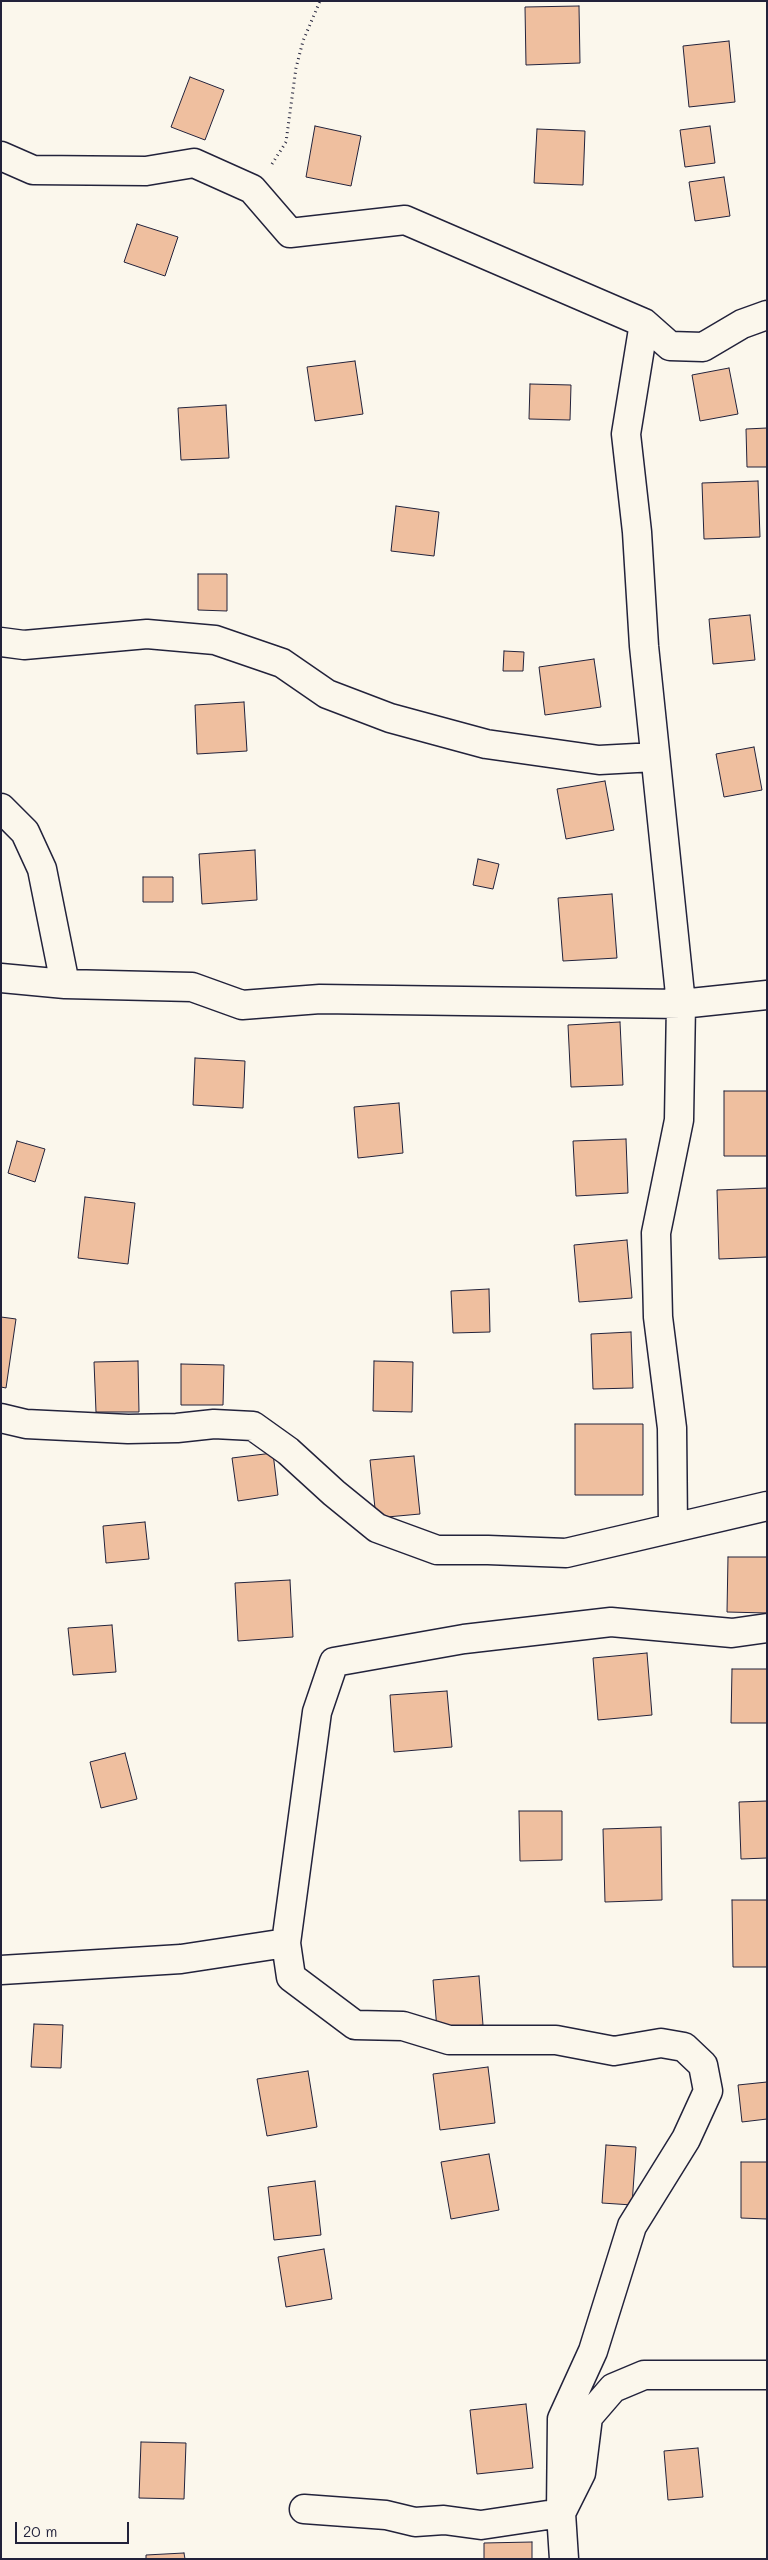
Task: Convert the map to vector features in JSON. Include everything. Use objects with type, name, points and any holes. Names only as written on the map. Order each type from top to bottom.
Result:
[{"type":"street","points":[[1,156],[33,170],[146,171],[194,163],[252,188],[290,233],[405,220],[644,323],[670,346],[703,348],[742,324],[767,315]]},
{"type":"street","points":[[644,323],[626,434],[637,532],[644,646],[682,1004],[679,1120],[656,1233],[658,1318],[672,1428],[673,1528]]},
{"type":"street","points":[[1,642],[24,645],[147,634],[215,640],[282,663],[327,694],[381,715],[476,742],[599,760],[655,757]]},
{"type":"street","points":[[1,808],[25,832],[42,869],[65,984]]},
{"type":"street","points":[[1,978],[65,984],[192,987],[242,1005],[320,999],[682,1004],[767,995]]},
{"type":"street","points":[[1,1418],[26,1424],[128,1429],[178,1428],[214,1424],[253,1426],[288,1452],[377,1528],[437,1550],[566,1553],[767,1506]]},
{"type":"street","points":[[564,2559],[560,2513],[562,2419],[592,2351],[632,2226],[686,2139],[708,2090],[703,2065],[684,2047],[661,2043],[614,2051],[556,2040],[449,2040],[403,2026],[355,2025],[291,1977],[286,1943],[317,1712],[334,1662],[464,1639],[612,1622],[732,1633],[767,1628]]},
{"type":"street","points":[[1,1970],[181,1959],[286,1943]]},
{"type":"street","points":[[560,2513],[581,2473],[588,2417],[613,2388],[644,2375],[767,2375]]},
{"type":"street","points":[[304,2509],[386,2515],[415,2522],[444,2520],[482,2525],[560,2513]]},
{"type":"path","points":[[252,188],[267,173],[286,142],[296,68],[303,41],[320,1]]},
{"type":"building","points":[[579,6],[580,63],[526,65],[525,7]]},
{"type":"building","points":[[729,41],[735,102],[689,107],[683,46]]},
{"type":"building","points":[[190,77],[224,90],[205,140],[171,127]]},
{"type":"building","points":[[315,126],[361,136],[351,186],[306,177]]},
{"type":"building","points":[[710,126],[715,163],[685,167],[680,130]]},
{"type":"building","points":[[537,129],[585,131],[583,185],[534,183]]},
{"type":"building","points":[[724,177],[730,216],[695,221],[689,182]]},
{"type":"building","points":[[137,224],[178,237],[165,276],[124,262]]},
{"type":"building","points":[[355,361],[363,414],[315,421],[307,367]]},
{"type":"building","points":[[729,368],[738,414],[700,421],[692,375]]},
{"type":"building","points":[[530,384],[571,385],[570,420],[529,419]]},
{"type":"building","points":[[226,405],[229,458],[181,460],[178,408]]},
{"type":"building","points":[[767,428],[767,467],[747,467],[746,429]]},
{"type":"building","points":[[758,481],[760,537],[704,539],[702,483]]},
{"type":"building","points":[[396,506],[439,512],[434,556],[391,551]]},
{"type":"building","points":[[198,574],[227,574],[227,611],[198,610]]},
{"type":"building","points":[[750,615],[755,660],[713,664],[709,619]]},
{"type":"building","points":[[504,651],[524,652],[523,671],[503,671]]},
{"type":"building","points":[[594,659],[601,707],[545,715],[539,667]]},
{"type":"building","points":[[244,702],[247,751],[197,754],[195,705]]},
{"type":"building","points":[[754,747],[762,790],[724,797],[716,754]]},
{"type":"building","points":[[605,781],[614,830],[566,839],[557,789]]},
{"type":"building","points":[[255,850],[257,900],[202,904],[199,854]]},
{"type":"building","points":[[478,859],[499,864],[493,889],[473,885]]},
{"type":"building","points":[[143,877],[173,877],[173,902],[143,902]]},
{"type":"building","points":[[612,894],[617,958],[563,961],[558,898]]},
{"type":"building","points":[[620,1022],[623,1085],[571,1087],[568,1025]]},
{"type":"building","points":[[195,1058],[245,1061],[243,1108],[193,1105]]},
{"type":"building","points":[[724,1091],[767,1091],[767,1156],[724,1156]]},
{"type":"building","points":[[399,1103],[403,1153],[358,1158],[354,1107]]},
{"type":"building","points":[[626,1139],[628,1193],[576,1196],[573,1141]]},
{"type":"building","points":[[17,1141],[45,1149],[35,1182],[8,1173]]},
{"type":"building","points":[[767,1188],[767,1257],[719,1259],[717,1190]]},
{"type":"building","points":[[85,1197],[135,1203],[128,1264],[78,1258]]},
{"type":"building","points":[[627,1240],[632,1298],[579,1302],[574,1245]]},
{"type":"building","points":[[489,1289],[490,1332],[453,1333],[451,1291]]},
{"type":"building","points":[[1,1317],[16,1319],[6,1388],[1,1387]]},
{"type":"building","points":[[631,1332],[633,1388],[593,1389],[591,1334]]},
{"type":"building","points":[[138,1361],[139,1412],[96,1412],[94,1362]]},
{"type":"building","points":[[374,1361],[413,1362],[412,1412],[373,1411]]},
{"type":"building","points":[[181,1364],[224,1365],[223,1405],[181,1405]]},
{"type":"building","points":[[575,1424],[643,1424],[643,1495],[575,1495]]},
{"type":"building","points":[[273,1453],[278,1495],[238,1501],[232,1458]]},
{"type":"building","points":[[414,1456],[420,1514],[376,1518],[370,1460]]},
{"type":"building","points":[[145,1522],[149,1559],[106,1563],[103,1526]]},
{"type":"building","points":[[728,1557],[767,1557],[767,1613],[727,1612]]},
{"type":"building","points":[[290,1580],[293,1637],[238,1641],[235,1583]]},
{"type":"building","points":[[112,1625],[116,1672],[73,1675],[68,1628]]},
{"type":"building","points":[[647,1653],[652,1715],[598,1720],[593,1658]]},
{"type":"building","points":[[732,1669],[767,1669],[767,1723],[731,1723]]},
{"type":"building","points":[[447,1691],[452,1747],[394,1752],[390,1695]]},
{"type":"building","points":[[125,1753],[137,1799],[101,1808],[90,1762]]},
{"type":"building","points":[[767,1801],[767,1858],[741,1859],[739,1802]]},
{"type":"building","points":[[519,1811],[562,1811],[562,1860],[520,1861]]},
{"type":"building","points":[[661,1827],[662,1900],[605,1902],[603,1829]]},
{"type":"building","points":[[732,1900],[767,1900],[767,1967],[733,1967]]},
{"type":"building","points":[[479,1976],[483,2025],[437,2030],[433,1980]]},
{"type":"building","points":[[34,2024],[63,2025],[61,2068],[31,2067]]},
{"type":"building","points":[[488,2067],[495,2123],[440,2130],[433,2074]]},
{"type":"building","points":[[308,2071],[317,2127],[267,2136],[257,2079]]},
{"type":"building","points":[[767,2082],[767,2119],[742,2122],[738,2085]]},
{"type":"building","points":[[606,2145],[636,2147],[632,2205],[602,2203]]},
{"type":"building","points":[[489,2154],[499,2210],[451,2219],[441,2162]]},
{"type":"building","points":[[741,2162],[767,2162],[767,2219],[741,2218]]},
{"type":"building","points":[[315,2181],[321,2235],[274,2240],[268,2187]]},
{"type":"building","points":[[324,2249],[332,2299],[286,2307],[278,2257]]},
{"type":"building","points":[[526,2404],[533,2468],[477,2474],[470,2410]]},
{"type":"building","points":[[141,2442],[186,2443],[184,2499],[139,2498]]},
{"type":"building","points":[[698,2448],[703,2497],[668,2500],[664,2451]]},
{"type":"building","points":[[532,2542],[532,2559],[484,2559],[484,2543]]},
{"type":"building","points":[[184,2553],[185,2559],[146,2559],[146,2555]]}]
